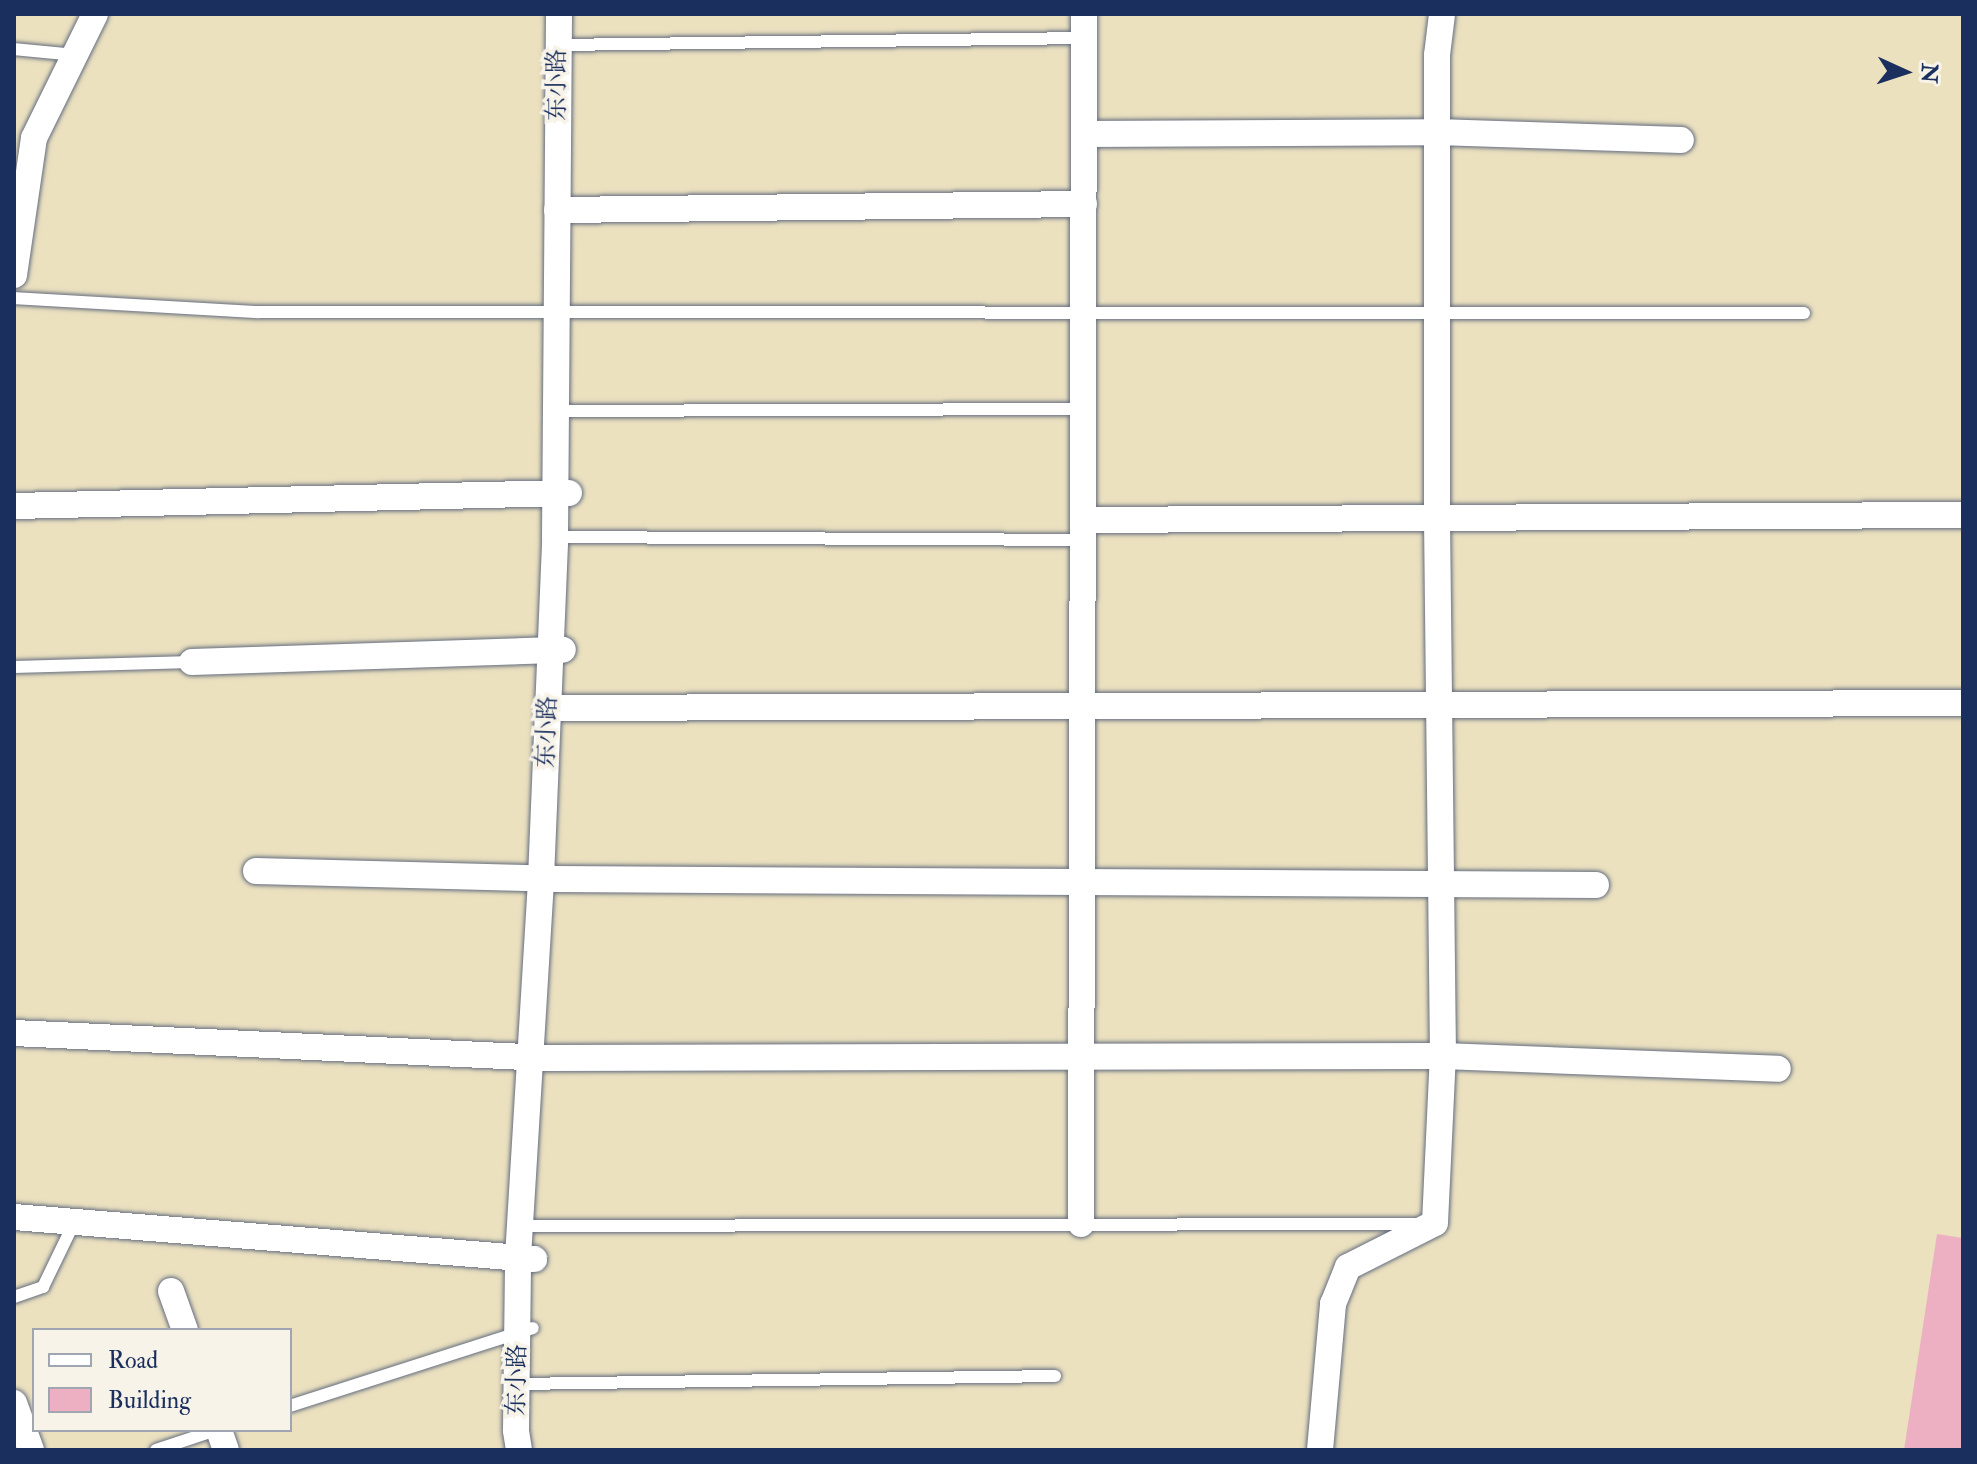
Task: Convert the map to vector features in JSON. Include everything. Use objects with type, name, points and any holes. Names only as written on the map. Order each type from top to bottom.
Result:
[{"type":"street","points":[[14,275],[34,138],[95,14]]},
{"type":"street","name":"东小路","points":[[533,1450],[525,1385],[527,1226],[548,878],[562,538],[564,44],[559,14]]},
{"type":"street","name":"东小路","points":[[564,44],[573,14]]},
{"type":"street","points":[[1320,1450],[1333,1304],[1348,1267],[1435,1223],[1443,1056],[1444,884],[1437,518],[1437,55],[1442,14]]},
{"type":"street","points":[[1081,1224],[1084,1058],[1084,26]]},
{"type":"street","points":[[1084,134],[1437,132],[1681,140]]},
{"type":"street","points":[[563,210],[1084,204]]},
{"type":"street","points":[[14,506],[562,493]]},
{"type":"street","points":[[1084,530],[1437,518],[1963,515]]},
{"type":"street","points":[[192,662],[556,650]]},
{"type":"street","points":[[554,708],[1963,703]]},
{"type":"street","points":[[256,871],[548,878],[1596,885]]},
{"type":"street","points":[[14,1033],[538,1058],[1443,1056],[1778,1069]]},
{"type":"street","points":[[14,1217],[526,1258]]},
{"type":"street","points":[[171,1291],[184,1328]]},
{"type":"street","name":"东小路","points":[[519,1450],[516,1430],[525,1385]]},
{"type":"street","points":[[14,1403],[31,1450]]},
{"type":"lane","points":[[564,44],[1084,26]]},
{"type":"lane","points":[[14,49],[75,55]]},
{"type":"lane","points":[[14,298],[258,312],[1804,313]]},
{"type":"lane","points":[[563,411],[1084,409]]},
{"type":"lane","points":[[562,538],[1084,530]]},
{"type":"lane","points":[[14,667],[192,662]]},
{"type":"lane","points":[[14,1297],[43,1287],[74,1223]]},
{"type":"lane","points":[[527,1226],[1435,1223]]},
{"type":"lane","points":[[292,1405],[525,1330]]},
{"type":"lane","points":[[525,1385],[1055,1376]]},
{"type":"lane","points":[[156,1450],[212,1432]]},
{"type":"building","points":[[1937,1234],[1963,1238],[1963,1450],[1904,1450]]}]
